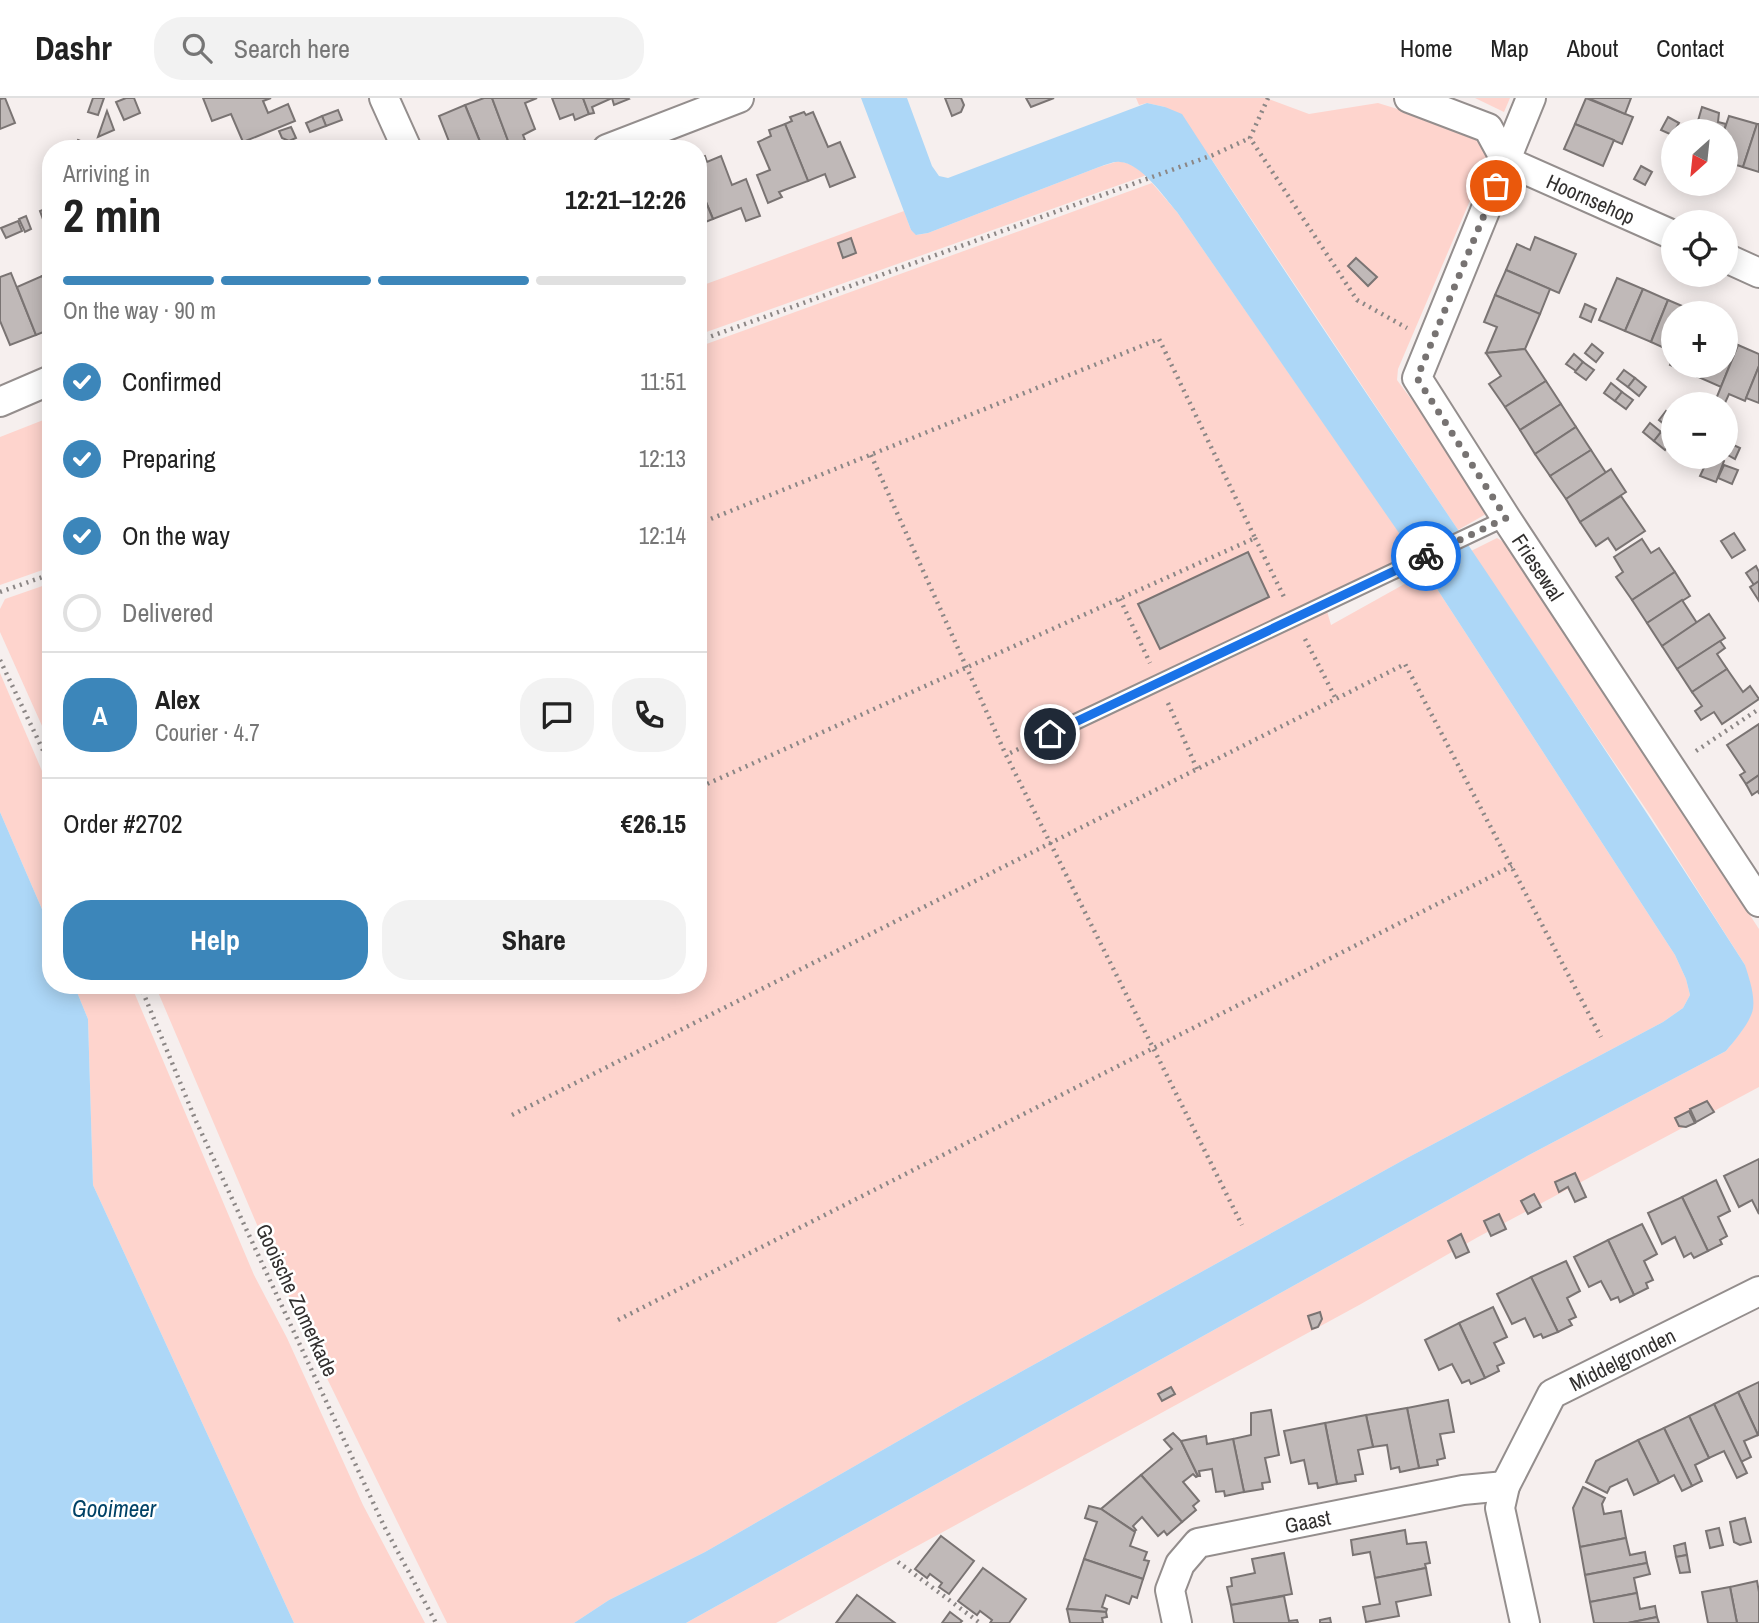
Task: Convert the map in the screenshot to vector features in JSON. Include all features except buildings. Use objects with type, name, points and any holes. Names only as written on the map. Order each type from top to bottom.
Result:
[{"type":"street","points":[[384,98],[403,140]]},
{"type":"street","points":[[630,140],[739,98]]},
{"type":"street","points":[[1409,98],[1488,128],[1506,161]]},
{"type":"street","name":"Friesewal","points":[[1531,98],[1417,378],[1759,902]]},
{"type":"street","name":"Hoornsehop","points":[[1506,161],[1661,230]]},
{"type":"street","points":[[1738,263],[1759,273]]},
{"type":"street","points":[[0,402],[42,384]]},
{"type":"street","name":"Middelgronden","points":[[1525,1623],[1500,1508],[1505,1486],[1552,1394],[1759,1291]]},
{"type":"street","name":"Gaast","points":[[1177,1623],[1170,1590],[1180,1564],[1198,1543],[1463,1490],[1505,1486]]},
{"type":"lane","points":[[1050,734],[1506,518]]},
{"type":"path","points":[[707,338],[1213,156],[1250,138],[1268,98]]},
{"type":"path","points":[[1250,138],[1357,300],[1414,332],[1433,339]]},
{"type":"path","points":[[707,520],[1159,339],[1255,538],[707,784]]},
{"type":"path","points":[[871,455],[1006,755],[1242,1225]]},
{"type":"path","points":[[0,593],[42,577]]},
{"type":"path","points":[[0,660],[42,748]]},
{"type":"path","points":[[512,1115],[1405,664],[1601,1037]]},
{"type":"path","points":[[1671,768],[1759,709]]},
{"type":"path","points":[[1006,755],[1050,734]]},
{"type":"path","points":[[618,1320],[1512,866]]},
{"type":"path","name":"Gooische Zomerkade","points":[[144,994],[196,1121],[384,1526],[436,1623]]},
{"type":"path","points":[[898,1562],[980,1623]]},
{"type":"shaded area","points":[[1136,98],[1266,98],[1309,114],[1378,103],[1481,137],[1487,150],[1486,163],[1398,369],[1397,380],[1429,423],[1486,514],[1458,530],[1212,160],[1165,107],[1147,103],[1139,105]]},
{"type":"shaded area","points":[[1475,98],[1510,98],[1504,112]]},
{"type":"shaded area","points":[[1119,161],[1130,164],[1147,175],[707,332],[707,284],[904,211],[911,230],[917,235],[928,233]]},
{"type":"shaded area","points":[[1152,183],[1177,212],[1413,552],[1324,601],[1331,625],[1426,572],[1675,955],[1690,995],[1683,1008],[1663,1022],[1407,1158],[961,1405],[705,1552],[609,1600],[574,1623],[447,1623],[318,1360],[269,1253],[159,994],[707,994],[707,344]]},
{"type":"shaded area","points":[[42,421],[42,570],[0,585],[0,437]]},
{"type":"shaded area","points":[[1497,538],[1507,544],[1517,558],[1759,929],[1759,1087],[1478,1237],[1361,1304],[776,1623],[686,1623],[1529,1155],[1726,1051],[1741,1032],[1753,1009],[1745,965],[1650,815],[1471,551]]},
{"type":"shaded area","points":[[42,586],[42,726],[0,632],[0,609],[5,599]]},
{"type":"shaded area","points":[[0,673],[42,771],[42,909],[0,812]]},
{"type":"shaded area","points":[[78,994],[135,994],[254,1275],[287,1338],[363,1505],[425,1623],[294,1623],[93,1185],[88,1019]]},
{"type":"water","points":[[861,98],[907,98],[932,166],[939,176],[948,178],[1147,103],[1182,114],[1606,751],[1745,965],[1753,1009],[1746,1026],[1726,1051],[1529,1155],[686,1623],[574,1623],[609,1600],[705,1552],[961,1405],[1407,1158],[1663,1022],[1683,1008],[1690,995],[1675,955],[1426,572],[1177,212],[1152,182],[1128,164],[1113,163],[928,233],[916,235],[911,230]]},
{"type":"water","name":"Gooimeer","points":[[0,812],[42,909],[42,994],[78,994],[88,1019],[93,1185],[294,1623],[0,1623]]},
{"type":"way so far","points":[[1426,556],[1506,518],[1417,378],[1496,186]]},
{"type":"route","points":[[1050,734],[1426,556]]}]
